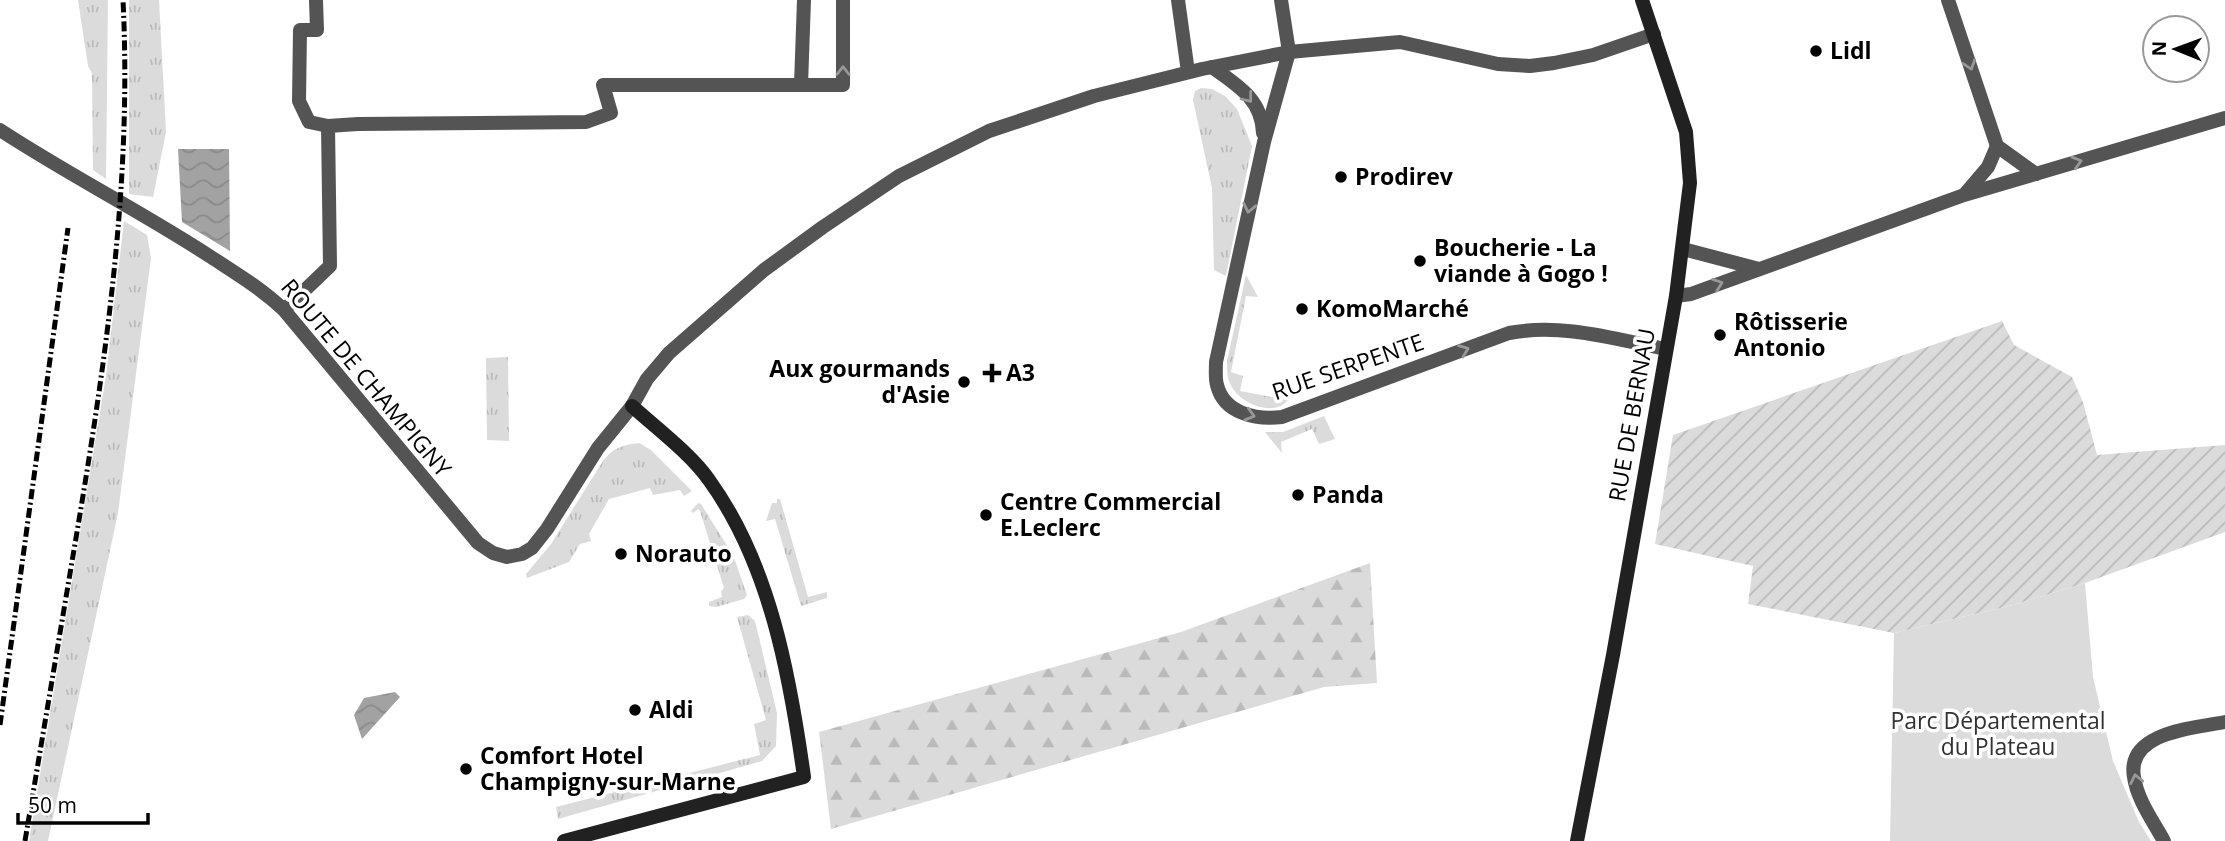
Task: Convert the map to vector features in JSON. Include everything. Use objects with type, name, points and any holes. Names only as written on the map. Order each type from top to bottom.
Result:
[{"type":"street","points":[[316,0],[317,30],[300,30],[299,101],[309,121],[328,126],[586,122],[611,113],[603,85],[843,85],[843,0]]},
{"type":"street","points":[[801,85],[804,0]]},
{"type":"street","points":[[1178,0],[1188,72]]},
{"type":"street","points":[[1282,0],[1289,52]]},
{"type":"street","name":"RUE DE BERNAU","points":[[1577,841],[1613,655],[1676,296],[1690,183],[1686,132],[1642,0]]},
{"type":"street","points":[[1948,0],[1997,146],[2036,173]]},
{"type":"street","points":[[565,841],[804,777],[795,710],[770,613],[744,537],[708,478],[632,406],[647,379],[669,353],[764,270],[899,176],[989,131],[1094,96],[1188,72],[1289,52],[1400,42],[1498,64],[1530,66],[1593,55],[1654,34]]},
{"type":"street","name":"RUE SERPENTE","points":[[1289,52],[1264,142],[1216,362],[1217,386],[1225,402],[1240,413],[1264,419],[1282,417],[1509,333],[1533,329],[1556,328],[1666,349]]},
{"type":"street","name":"RUE SERPENTE","points":[[1212,67],[1249,94],[1263,121],[1264,142]]},
{"type":"street","points":[[1676,296],[1691,294],[1964,195],[2225,118]]},
{"type":"street","points":[[284,310],[330,266],[328,126]]},
{"type":"street","name":"ROUTE DE CHAMPIGNY","points":[[0,130],[51,163],[182,238],[263,290],[284,310],[478,543],[492,553],[507,557],[522,554],[538,542],[598,448],[632,406]]},
{"type":"street","points":[[1964,195],[1988,167],[1997,146]]},
{"type":"street","points":[[1683,249],[1759,269]]},
{"type":"street","points":[[2164,841],[2142,800],[2134,777],[2134,758],[2146,744],[2169,733],[2225,722]]},
{"type":"green space","points":[[78,0],[108,0],[106,179],[93,170],[92,73],[88,66]]},
{"type":"green space","points":[[129,0],[159,0],[166,132],[153,197],[129,194]]},
{"type":"green space","points":[[1201,88],[1212,89],[1225,96],[1237,109],[1252,146],[1226,276],[1214,270],[1212,188],[1193,100],[1195,91]]},
{"type":"green space","points":[[124,221],[147,235],[151,258],[118,513],[48,841],[29,841],[106,376]]},
{"type":"green space","points":[[1246,275],[1258,297],[1246,296],[1231,372],[1243,376],[1240,391],[1288,400],[1275,408],[1259,407],[1244,400],[1228,379],[1227,361]]},
{"type":"green space","points":[[2002,321],[2014,345],[2072,377],[2083,402],[2097,455],[2225,445],[2225,532],[2085,583],[2013,605],[1894,633],[1748,604],[1753,566],[1655,544],[1673,435]]},
{"type":"green space","points":[[508,357],[509,441],[487,440],[486,358]]},
{"type":"green space","points":[[1324,416],[1335,439],[1319,444],[1312,429],[1281,442],[1282,453],[1265,432],[1283,432]]},
{"type":"green space","points":[[639,443],[651,450],[692,491],[684,496],[680,490],[653,495],[650,488],[609,499],[589,534],[591,541],[580,544],[569,562],[527,578],[526,574],[551,544],[603,461],[618,448]]},
{"type":"green space","points":[[777,499],[780,499],[808,597],[827,592],[827,598],[801,606],[775,519],[766,521],[772,503],[777,503]]},
{"type":"green space","points":[[698,503],[733,555],[747,595],[744,599],[716,607],[709,606],[709,602],[722,597],[721,591],[724,588],[700,511],[691,511]]},
{"type":"green space","points":[[1370,563],[1377,683],[1324,687],[831,829],[819,732],[1181,632]]},
{"type":"green space","name":"Parc Départemental du Plateau","points":[[2085,583],[2093,677],[2113,761],[2139,822],[2151,841],[1890,841],[1894,633],[2013,605]]},
{"type":"green space","points":[[748,615],[755,621],[777,713],[776,746],[762,761],[558,819],[556,807],[760,755],[754,724],[766,720],[737,617]]},
{"type":"water","points":[[178,149],[229,149],[230,251],[182,222]]},
{"type":"water","points":[[395,692],[400,697],[362,739],[354,715],[364,698]]},
{"type":"railway","points":[[25,841],[87,471],[114,270],[124,136],[123,0]]},
{"type":"railway","points":[[0,725],[68,228]]},
{"type":"place","name":"Lidl","points":[[1816,51]]},
{"type":"place","name":"Prodirev","points":[[1341,177]]},
{"type":"place","name":"Boucherie - La viande à Gogo !","points":[[1420,261]]},
{"type":"place","name":"KomoMarché","points":[[1302,309]]},
{"type":"place","name":"Rôtisserie Antonio","points":[[1720,335]]},
{"type":"place","name":"A3","points":[[992,373]]},
{"type":"place","name":"Aux gourmands d'Asie","points":[[964,382]]},
{"type":"place","name":"Panda","points":[[1298,495]]},
{"type":"place","name":"Centre Commercial E.Leclerc","points":[[986,515]]},
{"type":"place","name":"Norauto","points":[[621,554]]},
{"type":"place","name":"Aldi","points":[[635,710]]},
{"type":"place","name":"Comfort Hotel Champigny-sur-Marne","points":[[466,769]]}]
